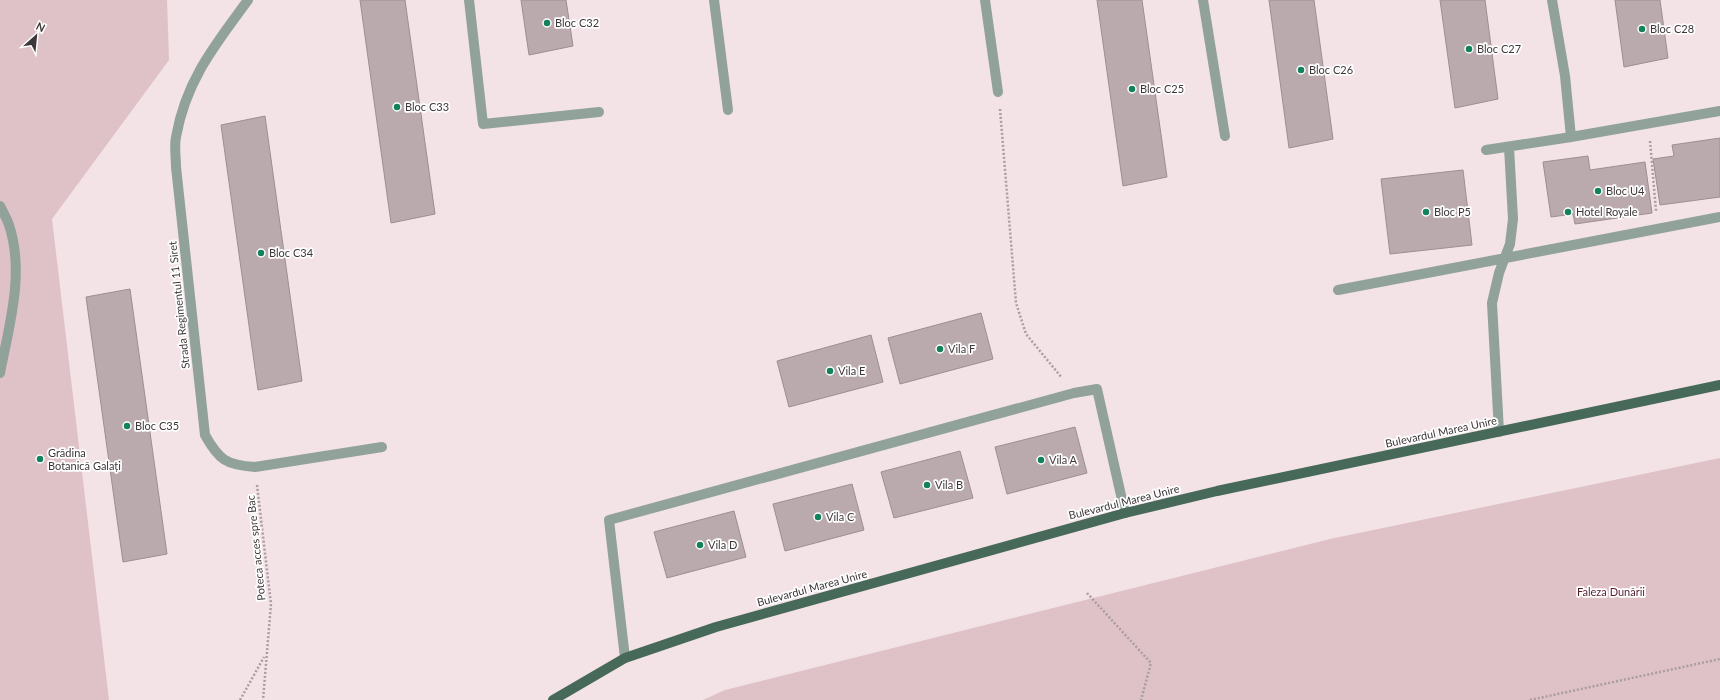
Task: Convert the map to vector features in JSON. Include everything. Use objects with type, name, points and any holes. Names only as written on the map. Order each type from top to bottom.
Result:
[{"type":"main road","name":"Bulevardul Marea Unire","points":[[553,700],[625,658],[716,627],[1125,513],[1217,491],[1720,385]]},
{"type":"street","name":"Strada Regimentul 11 Siret","points":[[248,0],[209,52],[195,77],[184,108],[176,138],[176,167],[205,435],[214,451],[224,459],[239,465],[255,466],[382,447]]},
{"type":"street","points":[[469,0],[483,124],[598,112]]},
{"type":"street","points":[[714,0],[728,110]]},
{"type":"street","points":[[985,0],[998,92]]},
{"type":"street","points":[[1203,0],[1225,136]]},
{"type":"street","points":[[1552,0],[1564,76],[1571,137]]},
{"type":"street","points":[[1486,150],[1720,111]]},
{"type":"street","points":[[1499,432],[1492,303],[1499,272],[1510,244],[1513,219],[1509,147]]},
{"type":"street","points":[[0,206],[9,225],[15,257],[15,292],[0,373]]},
{"type":"street","points":[[1338,290],[1720,217]]},
{"type":"street","points":[[625,658],[609,520],[1074,393],[1097,389],[1125,513]]},
{"type":"path","points":[[998,92],[1016,303],[1026,334],[1074,393]]},
{"type":"path","points":[[1648,124],[1656,219]]},
{"type":"path","name":"Poteca acces spre Bac","points":[[255,466],[271,604],[265,654],[263,700]]},
{"type":"path","points":[[1087,593],[1150,663],[1140,700]]},
{"type":"path","points":[[240,700],[265,654]]},
{"type":"path","points":[[1530,700],[1720,659]]},
{"type":"green space","name":"Grădina Botanică Galați","points":[[0,0],[167,0],[169,60],[52,219],[109,700],[0,700]]},
{"type":"green space","name":"Faleza Dunării","points":[[1720,458],[1720,700],[703,700],[725,690],[1330,539]]},
{"type":"building","name":"Bloc C33","points":[[360,0],[405,0],[435,214],[391,223]]},
{"type":"building","name":"Bloc C32","points":[[521,0],[566,0],[573,46],[529,55]]},
{"type":"building","name":"Bloc C25","points":[[1097,0],[1142,0],[1167,177],[1123,186]]},
{"type":"building","name":"Bloc C26","points":[[1269,0],[1314,0],[1333,139],[1289,148]]},
{"type":"building","name":"Bloc C27","points":[[1440,0],[1485,0],[1498,99],[1455,108]]},
{"type":"building","name":"Bloc C28","points":[[1615,0],[1660,0],[1668,58],[1624,67]]},
{"type":"building","name":"Bloc C34","points":[[265,116],[302,381],[258,390],[221,125]]},
{"type":"building","name":"Bloc U4","points":[[1720,138],[1720,197],[1660,205],[1653,159],[1674,156],[1672,145]]},
{"type":"building","name":"Bloc U4","points":[[1588,156],[1590,170],[1645,162],[1652,213],[1575,224],[1573,214],[1551,217],[1543,162]]},
{"type":"building","name":"Bloc P5","points":[[1463,170],[1472,245],[1390,254],[1381,179]]},
{"type":"building","name":"Bloc C35","points":[[130,289],[167,554],[123,562],[86,297]]},
{"type":"building","name":"Vila F","points":[[981,313],[993,359],[900,384],[888,338]]},
{"type":"building","name":"Vila E","points":[[871,335],[883,382],[789,407],[777,361]]},
{"type":"building","name":"Vila A","points":[[1075,427],[1087,473],[1007,494],[995,447]]},
{"type":"building","name":"Vila B","points":[[960,451],[973,498],[894,518],[881,472]]},
{"type":"building","name":"Vila C","points":[[852,484],[864,530],[785,551],[773,504]]},
{"type":"building","name":"Vila D","points":[[734,511],[746,557],[667,578],[654,532]]},
{"type":"place","name":"Bloc C32","points":[[547,23]]},
{"type":"place","name":"Bloc C28","points":[[1642,29]]},
{"type":"place","name":"Bloc C27","points":[[1469,49]]},
{"type":"place","name":"Bloc C26","points":[[1301,70]]},
{"type":"place","name":"Bloc C25","points":[[1132,89]]},
{"type":"place","name":"Bloc C33","points":[[397,107]]},
{"type":"place","name":"Bloc U4","points":[[1598,191]]},
{"type":"place","name":"Bloc P5","points":[[1426,212]]},
{"type":"place","name":"Hotel Royale","points":[[1568,212]]},
{"type":"place","name":"Bloc C34","points":[[261,253]]},
{"type":"place","name":"Vila F","points":[[940,349]]},
{"type":"place","name":"Vila E","points":[[830,371]]},
{"type":"place","name":"Bloc C35","points":[[127,426]]},
{"type":"place","name":"Grădina Botanică Galați","points":[[40,459]]},
{"type":"place","name":"Vila A","points":[[1041,460]]},
{"type":"place","name":"Vila B","points":[[927,485]]},
{"type":"place","name":"Vila C","points":[[818,517]]},
{"type":"place","name":"Vila D","points":[[700,545]]}]
